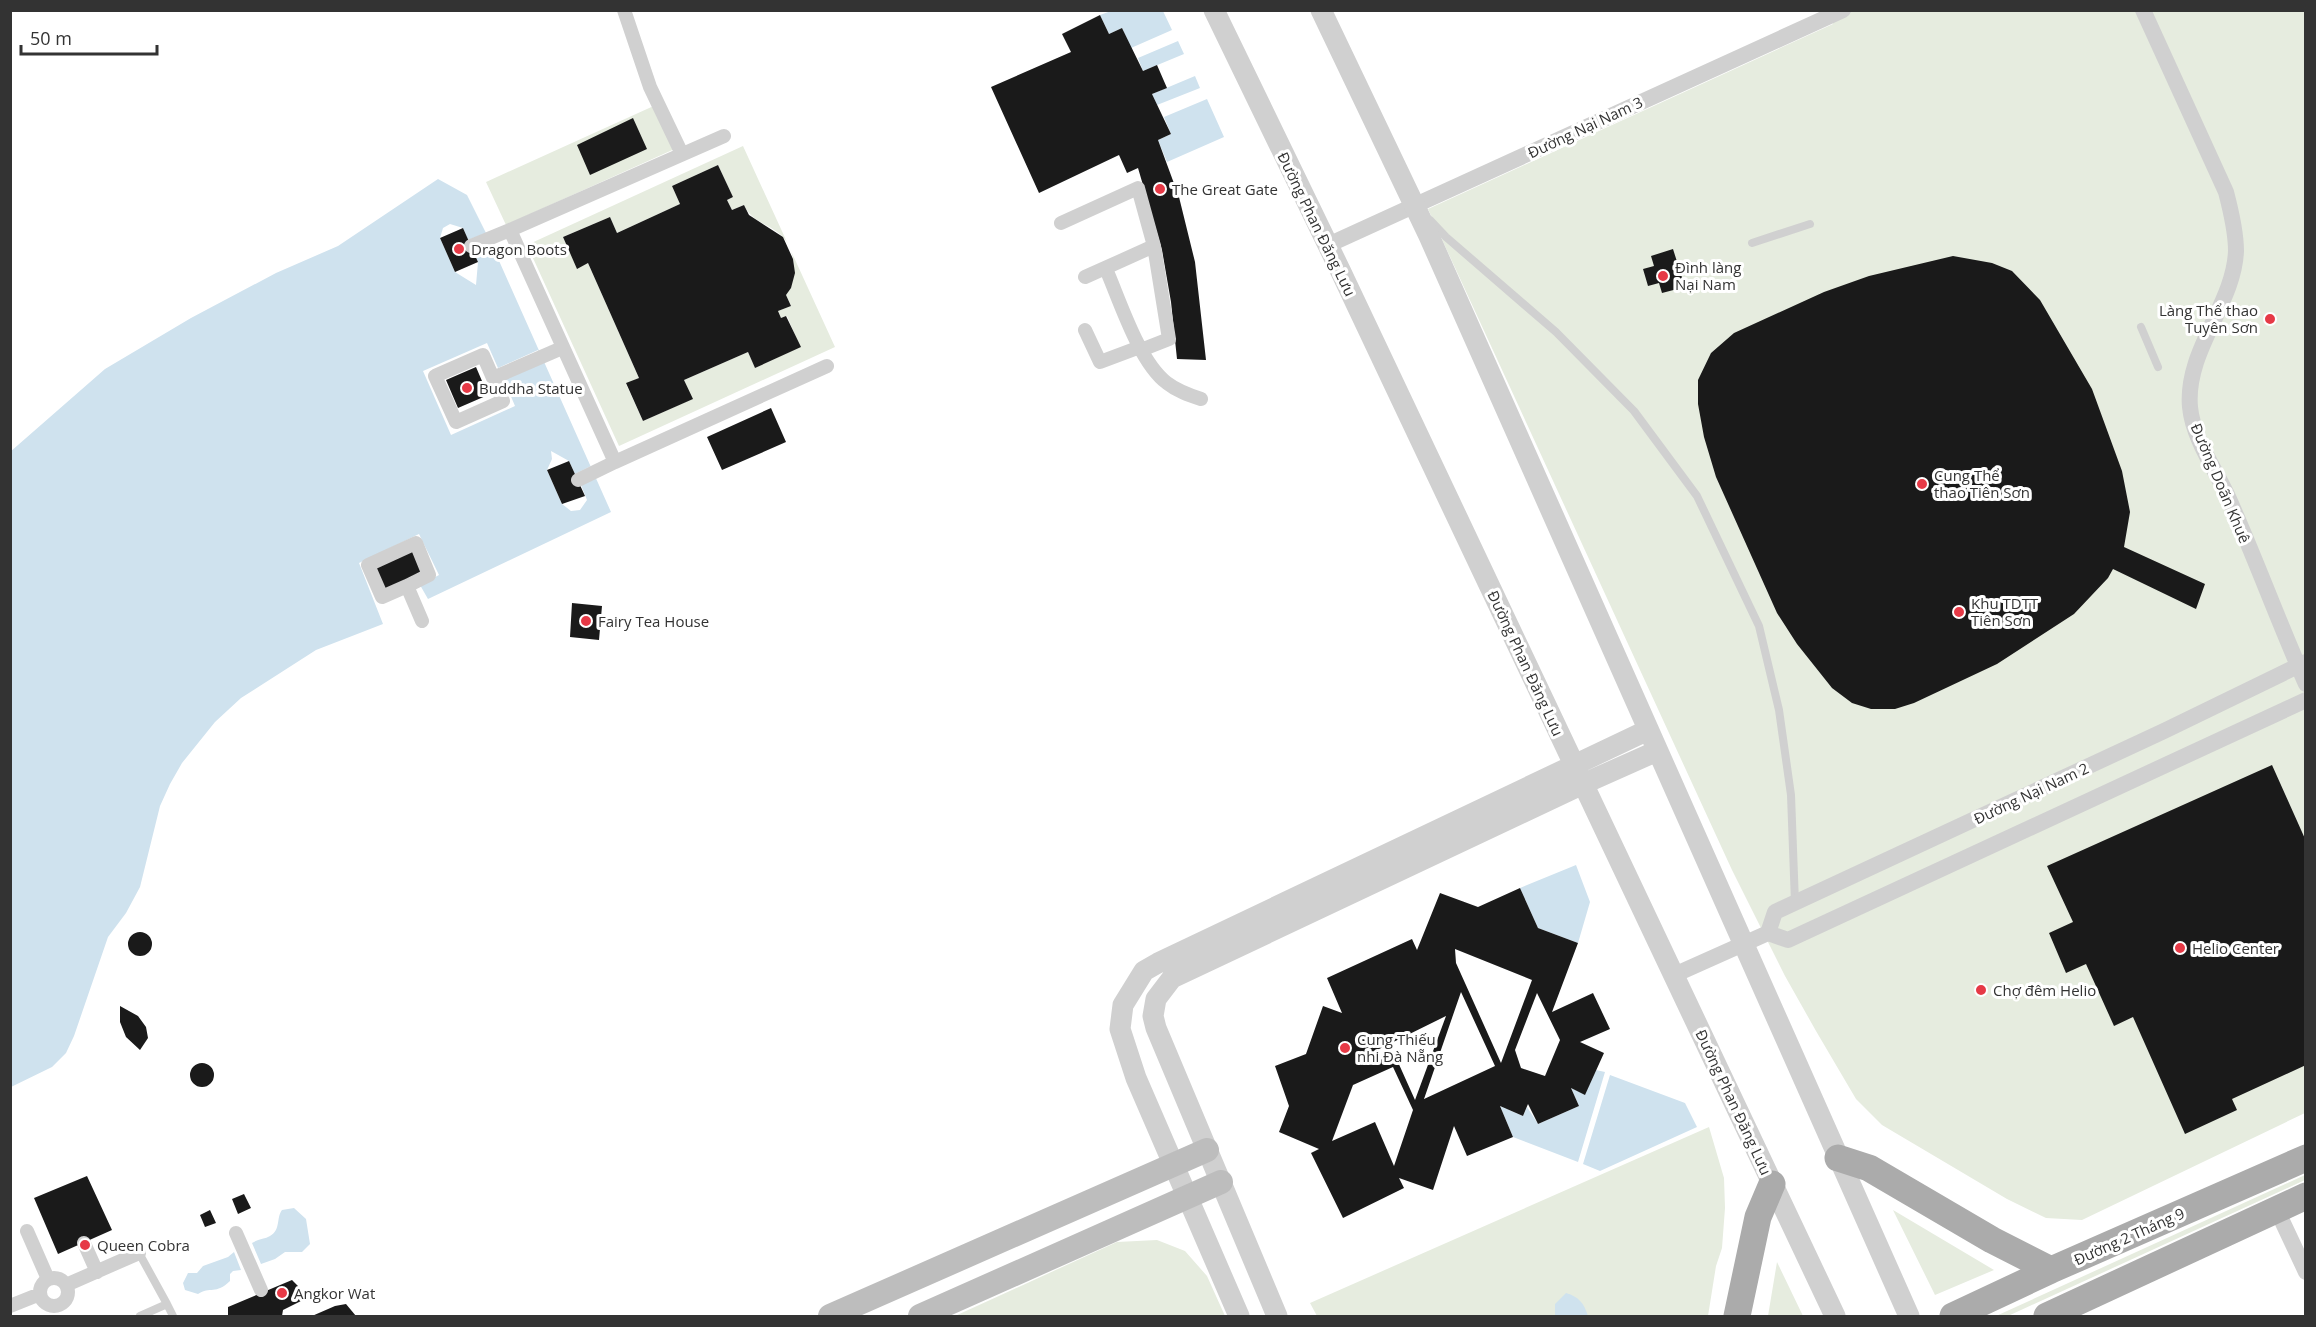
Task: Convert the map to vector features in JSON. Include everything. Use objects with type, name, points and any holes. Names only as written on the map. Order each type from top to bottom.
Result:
[{"type":"main road","points":[[830,1317],[1207,1150]]},
{"type":"main road","points":[[1838,1158],[1869,1168],[1992,1240],[2051,1270]]},
{"type":"main road","name":"Đường 2 Tháng 9","points":[[1953,1317],[2051,1270],[2306,1158]]},
{"type":"main road","points":[[920,1317],[1221,1182]]},
{"type":"main road","points":[[1737,1317],[1758,1217],[1772,1184]]},
{"type":"main road","points":[[2047,1317],[2306,1196]]},
{"type":"main road","points":[[972,1253],[988,1286]]},
{"type":"street","points":[[624,10],[650,87],[681,154]]},
{"type":"street","name":"Đường Phan Đăng Lưu","points":[[1214,10],[1328,245],[1835,1317]]},
{"type":"street","points":[[1321,10],[1415,205],[1909,1317]]},
{"type":"street","name":"Đường Nại Nam 3","points":[[1328,245],[1824,14],[1843,10]]},
{"type":"street","name":"Đường Doãn Khuê","points":[[2143,10],[2226,192],[2233,221],[2236,252],[2229,283],[2200,350],[2191,383],[2190,408],[2199,436],[2302,664],[2306,684]]},
{"type":"street","points":[[471,246],[724,136]]},
{"type":"street","points":[[1061,223],[1138,188],[1154,246],[1169,339],[1100,362],[1085,330]]},
{"type":"street","points":[[510,230],[615,462]]},
{"type":"street","points":[[1085,277],[1154,246]]},
{"type":"street","points":[[1106,269],[1140,348],[1157,375],[1168,385],[1201,399]]},
{"type":"street","points":[[493,378],[562,348]]},
{"type":"street","points":[[483,355],[493,378],[503,401],[456,422],[435,376],[483,355]]},
{"type":"street","points":[[578,480],[826,366]]},
{"type":"street","points":[[416,543],[429,575],[407,586],[382,597],[368,565],[416,543]]},
{"type":"street","points":[[407,586],[422,621]]},
{"type":"street","name":"Đường Nại Nam 2","points":[[1768,933],[1775,912],[2302,664]]},
{"type":"street","points":[[1674,975],[1768,933],[1788,940],[2306,700]]},
{"type":"street","points":[[1277,1317],[1170,1064],[1153,1016],[1156,999],[1172,978],[1578,775],[1648,730]]},
{"type":"street","points":[[1239,1317],[1136,1078],[1120,1029],[1123,1005],[1144,971],[1578,775],[1658,751]]},
{"type":"street","points":[[2276,1209],[2306,1272]]},
{"type":"street","points":[[27,1231],[48,1279]]},
{"type":"street","points":[[236,1233],[261,1290]]},
{"type":"street","points":[[84,1243],[97,1272]]},
{"type":"street","points":[[66,1285],[140,1254]]},
{"type":"street","points":[[56,1278],[66,1285],[67,1299],[59,1306],[49,1306],[41,1299],[41,1285],[48,1279],[56,1278]]},
{"type":"street","points":[[10,1306],[40,1294]]},
{"type":"lane","points":[[1415,205],[1446,237],[1556,332],[1634,411],[1697,496],[1759,626],[1779,710],[1791,795],[1795,903]]},
{"type":"lane","points":[[1752,243],[1810,224]]},
{"type":"lane","points":[[2141,327],[2158,367]]},
{"type":"lane","points":[[140,1254],[173,1317]]},
{"type":"lane","points":[[140,1317],[167,1304]]},
{"type":"shaded area","name":"Khu TDTT Tiên Sơn","points":[[1828,11],[2305,11],[2305,1113],[2082,1220],[2046,1218],[2007,1199],[1882,1125],[1856,1099],[1785,976],[1732,870],[1428,209],[1833,24]]},
{"type":"shaded area","points":[[658,104],[679,147],[506,225],[486,182]]},
{"type":"shaded area","points":[[743,146],[788,243],[778,233],[752,216],[744,205],[732,210],[727,200],[733,197],[718,165],[672,186],[680,204],[617,233],[610,217],[563,237],[577,268],[588,263],[639,378],[626,384],[643,421],[692,399],[684,380],[748,352],[755,368],[800,347],[787,316],[781,318],[778,311],[791,306],[786,295],[794,274],[791,251],[835,347],[619,446],[527,245]]},
{"type":"shaded area","points":[[1709,1127],[1724,1178],[1725,1208],[1722,1248],[1716,1266],[1708,1316],[1317,1316],[1310,1303]]},
{"type":"shaded area","points":[[2305,1175],[2305,1180],[2008,1316],[1996,1316]]},
{"type":"shaded area","points":[[1893,1210],[1994,1270],[1935,1295]]},
{"type":"shaded area","points":[[1157,1240],[1185,1251],[1207,1276],[1225,1316],[955,1316],[1117,1242]]},
{"type":"shaded area","points":[[1777,1262],[1803,1316],[1768,1316]]},
{"type":"water","points":[[1111,11],[1163,11],[1172,30],[1131,48],[1122,28],[1109,34],[1100,15]]},
{"type":"water","points":[[1178,41],[1184,54],[1143,71],[1138,58]]},
{"type":"water","points":[[1195,76],[1200,88],[1157,105],[1152,94]]},
{"type":"water","points":[[1207,99],[1224,137],[1167,162],[1158,140],[1171,134],[1164,117]]},
{"type":"water","points":[[438,179],[467,195],[492,245],[611,512],[428,599],[420,585],[439,575],[419,534],[359,563],[383,624],[316,650],[241,698],[215,722],[182,763],[160,806],[140,887],[126,913],[108,937],[66,1053],[52,1067],[11,1087],[10,452],[105,369],[191,318],[276,273],[338,246]]},
{"type":"water","points":[[1576,865],[1590,902],[1578,943],[1538,928],[1520,888]]},
{"type":"water","points":[[1596,1070],[1605,1072],[1578,1162],[1513,1137],[1500,1106],[1523,1116],[1527,1107],[1538,1124],[1579,1106],[1571,1088],[1585,1094]]},
{"type":"water","points":[[1610,1075],[1685,1103],[1697,1127],[1600,1171],[1583,1164]]},
{"type":"water","points":[[294,1208],[306,1219],[310,1244],[302,1252],[285,1252],[261,1264],[252,1243],[276,1231],[282,1210]]},
{"type":"water","points":[[234,1252],[241,1270],[233,1271],[230,1274],[230,1281],[225,1285],[198,1294],[185,1290],[183,1283],[188,1273],[197,1273],[203,1266],[228,1257]]},
{"type":"water","points":[[1566,1293],[1580,1301],[1588,1316],[1555,1316],[1555,1304]]},
{"type":"pier","points":[[450,224],[463,228],[468,240],[486,233],[492,245],[474,252],[478,262],[476,285],[455,272],[440,238],[443,228]]},
{"type":"pier","points":[[487,343],[498,368],[538,350],[543,362],[504,380],[515,406],[451,435],[423,371]]},
{"type":"pier","points":[[551,451],[569,461],[575,474],[591,466],[581,485],[587,500],[580,510],[571,511],[562,504],[547,470],[552,459]]},
{"type":"building","name":"The Great Gate","points":[[1100,15],[1109,34],[1122,28],[1143,71],[1157,65],[1167,88],[1152,94],[1171,134],[1158,140],[1179,197],[1195,262],[1206,360],[1177,359],[1171,302],[1162,250],[1138,168],[1127,173],[1119,155],[1039,193],[991,87],[1071,52],[1062,34]]},
{"type":"building","points":[[633,118],[647,149],[590,175],[577,145]]},
{"type":"building","points":[[718,165],[733,197],[727,200],[732,210],[744,205],[749,215],[783,237],[793,259],[795,273],[791,288],[786,295],[791,306],[778,311],[781,318],[786,316],[801,347],[755,368],[748,352],[684,380],[693,399],[643,421],[626,383],[639,378],[588,263],[577,269],[563,237],[610,217],[617,233],[680,204],[672,186]]},
{"type":"building","name":"Dragon Boots","points":[[463,228],[478,262],[455,272],[440,238]]},
{"type":"building","name":"Đình làng Nại Nam","points":[[1673,249],[1685,287],[1662,293],[1659,283],[1648,286],[1643,269],[1654,266],[1651,256]]},
{"type":"building","name":"Cung Thể thao Tiên Sơn","points":[[1953,256],[1992,263],[2012,271],[2040,300],[2092,389],[2122,471],[2130,512],[2124,547],[2205,584],[2196,609],[2113,569],[2108,578],[2074,614],[1997,664],[1914,703],[1895,709],[1871,709],[1852,703],[1832,688],[1797,644],[1777,613],[1716,477],[1704,437],[1698,404],[1698,380],[1711,353],[1734,333],[1824,292],[1869,276]]},
{"type":"building","name":"Buddha Statue","points":[[476,367],[488,395],[458,408],[446,380]]},
{"type":"building","points":[[771,408],[786,442],[722,470],[707,437]]},
{"type":"building","points":[[569,461],[585,496],[562,504],[547,470]]},
{"type":"building","points":[[414,547],[424,573],[383,591],[373,566]]},
{"type":"building","name":"Fairy Tea House","points":[[572,603],[602,606],[599,640],[570,637]]},
{"type":"building","name":"Helio Center","points":[[2272,765],[2306,841],[2306,1065],[2232,1099],[2237,1110],[2185,1134],[2133,1017],[2114,1026],[2086,964],[2066,973],[2049,933],[2073,922],[2047,866]]},
{"type":"building","name":"Cung Thiếu nhi Đà Nẵng","points":[[1520,888],[1538,928],[1578,943],[1552,1012],[1593,993],[1610,1029],[1580,1042],[1604,1053],[1585,1095],[1571,1088],[1579,1106],[1538,1124],[1528,1104],[1523,1116],[1500,1106],[1513,1137],[1467,1156],[1454,1126],[1433,1190],[1399,1178],[1404,1188],[1343,1218],[1311,1153],[1319,1149],[1279,1132],[1289,1106],[1275,1066],[1306,1054],[1323,1006],[1342,1013],[1327,978],[1412,939],[1417,950],[1440,893],[1478,907]],"holes":[[[1455,949],[1532,980],[1501,1063],[1456,963]],[[1461,992],[1495,1066],[1424,1099]],[[1537,993],[1560,1040],[1545,1076],[1521,1068],[1515,1050]],[[1446,1016],[1415,1100],[1393,1051],[1361,1065],[1365,1056]],[[1393,1067],[1413,1110],[1394,1166],[1375,1122],[1332,1141],[1353,1085]]]},
{"type":"building","points":[[140,932],[149,935],[152,944],[149,953],[140,956],[131,953],[128,944],[131,935]]},
{"type":"building","points":[[120,1006],[138,1016],[146,1027],[148,1038],[140,1050],[126,1037],[120,1022]]},
{"type":"building","points":[[202,1063],[211,1066],[214,1075],[211,1084],[202,1087],[193,1084],[190,1075],[193,1066]]},
{"type":"building","points":[[87,1176],[112,1230],[58,1254],[34,1198]]},
{"type":"building","points":[[244,1194],[251,1208],[238,1214],[232,1199]]},
{"type":"building","points":[[210,1210],[216,1223],[205,1227],[200,1215]]},
{"type":"building","name":"Angkor Wat","points":[[292,1280],[299,1287],[305,1299],[283,1310],[282,1316],[228,1316],[228,1307]]},
{"type":"building","name":"Angkor Wat","points":[[346,1304],[356,1316],[312,1316],[335,1306]]},
{"type":"place","name":"The Great Gate","points":[[1160,189]]},
{"type":"place","name":"Dragon Boots","points":[[459,249]]},
{"type":"place","name":"Đình làng Nại Nam","points":[[1663,276]]},
{"type":"place","name":"Làng Thể thao Tuyên Sơn","points":[[2270,319]]},
{"type":"place","name":"Buddha Statue","points":[[467,388]]},
{"type":"place","name":"Cung Thể thao Tiên Sơn","points":[[1922,484]]},
{"type":"place","name":"Khu TDTT Tiên Sơn","points":[[1959,612]]},
{"type":"place","name":"Fairy Tea House","points":[[586,621]]},
{"type":"place","name":"Helio Center","points":[[2180,948]]},
{"type":"place","name":"Chợ đêm Helio","points":[[1981,990]]},
{"type":"place","name":"Cung Thiếu nhi Đà Nẵng","points":[[1345,1048]]},
{"type":"place","name":"Queen Cobra","points":[[85,1245]]},
{"type":"place","name":"Angkor Wat","points":[[282,1293]]}]
